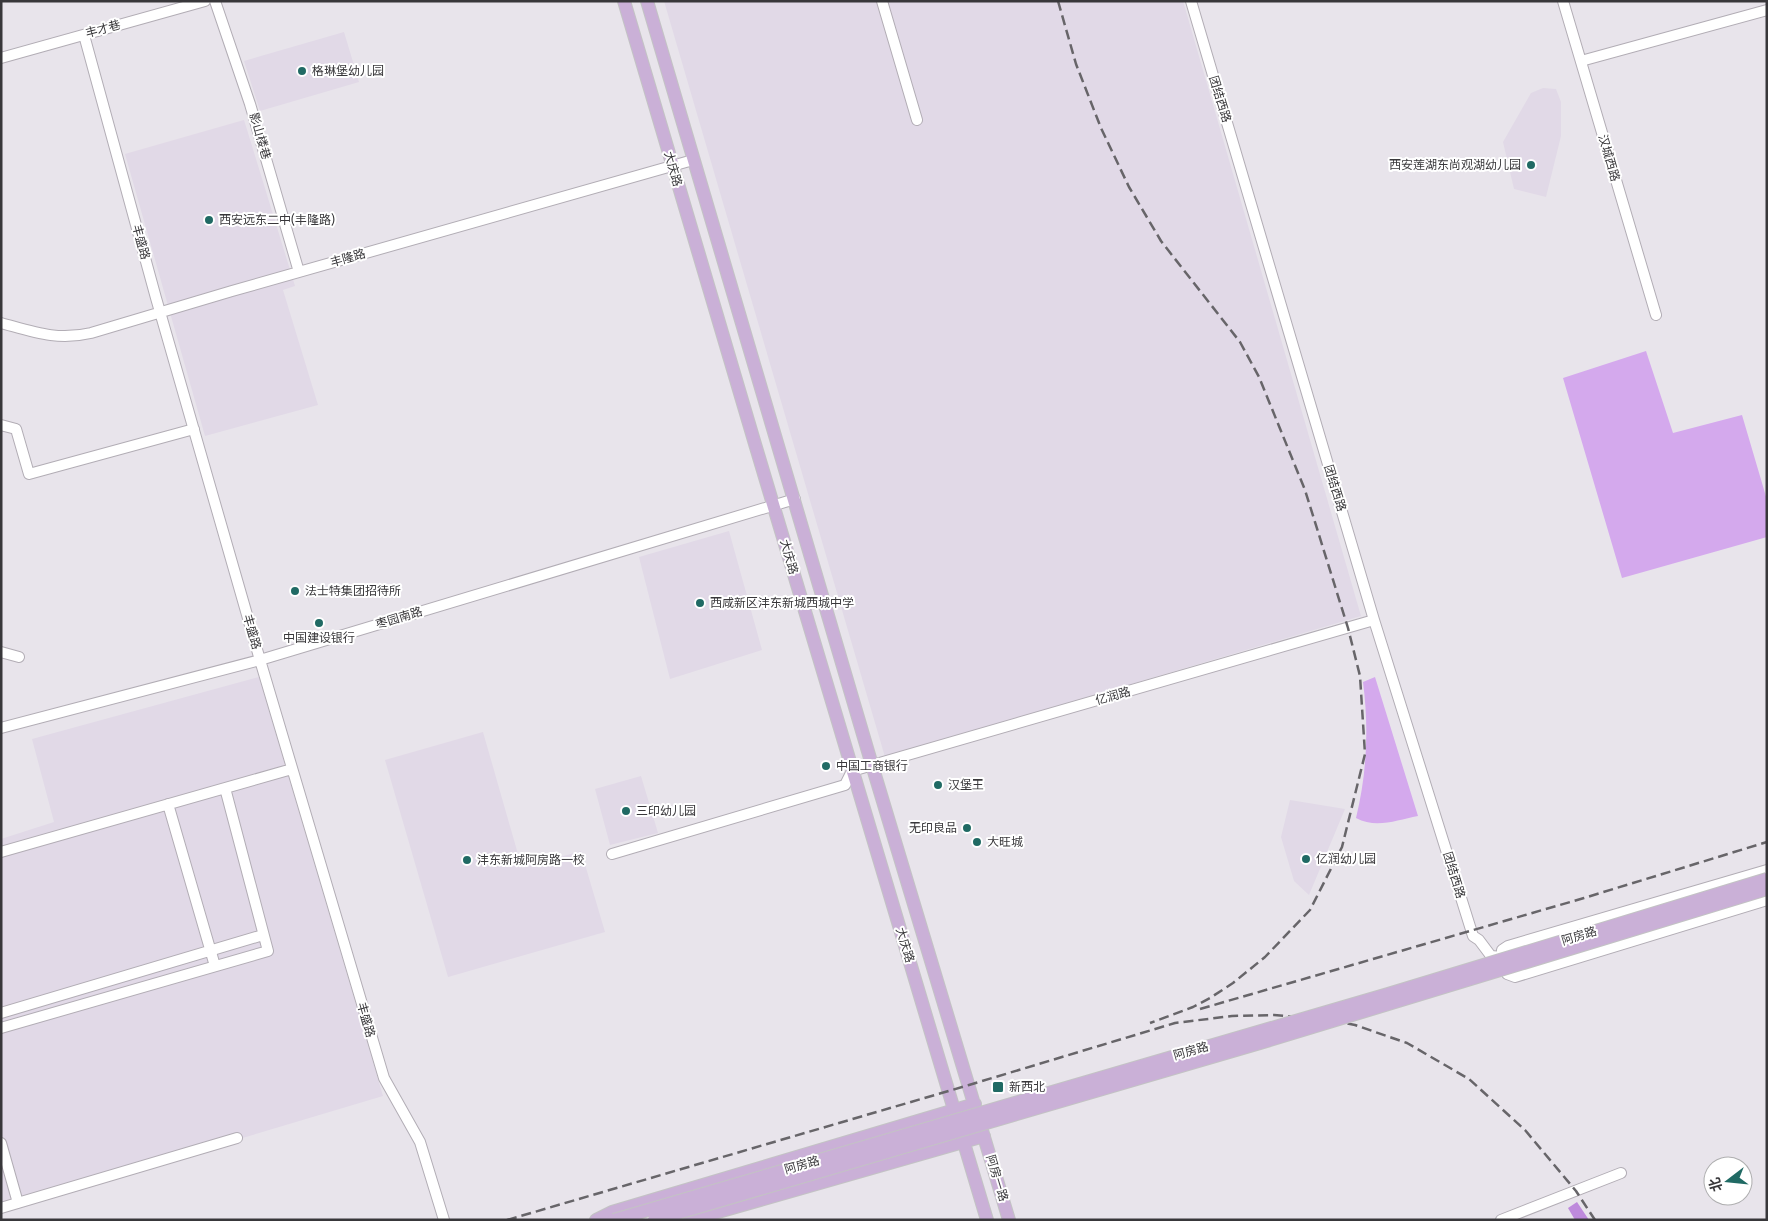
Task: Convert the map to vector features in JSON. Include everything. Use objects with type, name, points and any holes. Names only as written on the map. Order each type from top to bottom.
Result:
[{"type":"main road","name":"大庆路","points":[[624,1],[852,771],[964,1141]]},
{"type":"main road","name":"大庆路","points":[[646,1],[984,1136]]},
{"type":"main road","name":"阿房路","points":[[614,1220],[1388,994],[1767,879]]},
{"type":"main road","name":"阿房路","points":[[654,1220],[1260,1043],[1767,889]]},
{"type":"main road","name":"阿房路","points":[[596,1220],[622,1210],[974,1104]]},
{"type":"main road","name":"阿房路","points":[[690,1220],[984,1136]]},
{"type":"main road","name":"阿房一路","points":[[984,1136],[1009,1220]]},
{"type":"main road","name":"阿房一路","points":[[964,1141],[987,1220]]},
{"type":"street","name":"丰才巷","points":[[1,58],[205,1]]},
{"type":"street","name":"影山楼巷","points":[[215,1],[250,104],[299,272]]},
{"type":"street","points":[[882,1],[917,120]]},
{"type":"street","name":"团结西路","points":[[1191,1],[1374,620],[1473,936],[1479,940],[1491,956],[1502,957]]},
{"type":"street","name":"汉城西路","points":[[1563,1],[1656,315]]},
{"type":"street","points":[[1581,60],[1767,10]]},
{"type":"street","name":"丰盛路","points":[[84,34],[260,660],[384,1078],[420,1142],[444,1220]]},
{"type":"street","name":"丰隆路","points":[[1,324],[40,334],[61,337],[76,336],[693,160]]},
{"type":"street","points":[[1,425],[16,429],[29,474],[194,429]]},
{"type":"street","name":"枣园南路","points":[[1,728],[260,660],[795,499]]},
{"type":"street","name":"亿润路","points":[[852,771],[1374,620]]},
{"type":"street","points":[[1,652],[19,657]]},
{"type":"street","points":[[1,852],[292,769]]},
{"type":"street","points":[[612,854],[845,785],[852,771]]},
{"type":"street","points":[[1,1028],[268,951],[225,788]]},
{"type":"street","points":[[168,804],[214,966]]},
{"type":"street","points":[[1767,870],[1508,946],[1502,950],[1501,964],[1506,974],[1515,977],[1767,900]]},
{"type":"street","points":[[1,1013],[263,935]]},
{"type":"street","points":[[167,964],[171,979]]},
{"type":"street","points":[[119,978],[123,992]]},
{"type":"street","points":[[51,998],[55,1012]]},
{"type":"street","points":[[1,1208],[237,1138]]},
{"type":"street","points":[[1,1143],[18,1203]]},
{"type":"street","points":[[1501,1220],[1621,1173]]},
{"type":"shaded area","points":[[664,1],[1183,1],[1361,616],[885,757]]},
{"type":"shaded area","name":"格琳堡幼儿园","points":[[344,32],[359,82],[260,111],[244,61]]},
{"type":"shaded area","name":"西安莲湖东尚观湖幼儿园","points":[[1543,88],[1556,89],[1561,102],[1561,136],[1546,197],[1514,189],[1503,142],[1531,93]]},
{"type":"shaded area","name":"西安远东二中(丰隆路)","points":[[244,120],[295,286],[283,290],[318,405],[205,436],[125,154]]},
{"type":"shaded area","points":[[1646,351],[1673,433],[1742,415],[1767,500],[1767,537],[1622,578],[1563,378]]},
{"type":"shaded area","name":"西咸新区沣东新城西城中学","points":[[729,531],[762,650],[670,679],[639,557]]},
{"type":"shaded area","points":[[259,677],[383,1096],[1,1210],[1,839],[54,822],[32,739]]},
{"type":"shaded area","points":[[1375,677],[1418,816],[1371,823],[1356,818],[1363,784],[1366,750],[1363,682]]},
{"type":"shaded area","name":"沣东新城阿房路一校","points":[[483,732],[522,868],[581,851],[605,932],[448,977],[385,760]]},
{"type":"shaded area","name":"三印幼儿园","points":[[641,776],[658,833],[610,845],[595,789]]},
{"type":"shaded area","name":"亿润幼儿园","points":[[1290,800],[1345,809],[1309,895],[1294,881],[1281,837]]},
{"type":"shaded area","points":[[1577,1202],[1589,1220],[1575,1220],[1568,1208]]},
{"type":"railway","points":[[1058,1],[1076,64],[1101,128],[1129,187],[1161,241],[1240,342],[1259,377],[1305,490],[1348,628],[1360,676],[1365,754],[1342,847],[1310,910],[1265,957],[1233,983],[1193,1007],[1150,1023]]},
{"type":"railway","points":[[1200,1009],[1584,898],[1767,842]]},
{"type":"railway","points":[[507,1220],[1175,1023],[1232,1016],[1274,1015],[1324,1019],[1355,1025],[1407,1043],[1469,1079],[1525,1130],[1576,1191],[1595,1220]]},
{"type":"place","name":"格琳堡幼儿园","points":[[302,71]]},
{"type":"place","name":"西安莲湖东尚观湖幼儿园","points":[[1531,165]]},
{"type":"place","name":"西安远东二中(丰隆路)","points":[[209,220]]},
{"type":"place","name":"法士特集团招待所","points":[[295,591]]},
{"type":"place","name":"西咸新区沣东新城西城中学","points":[[700,603]]},
{"type":"place","name":"中国建设银行","points":[[319,623]]},
{"type":"place","name":"中国工商银行","points":[[826,766]]},
{"type":"place","name":"汉堡王","points":[[938,785]]},
{"type":"place","name":"三印幼儿园","points":[[626,811]]},
{"type":"place","name":"无印良品","points":[[967,828]]},
{"type":"place","name":"大旺城","points":[[977,842]]},
{"type":"place","name":"亿润幼儿园","points":[[1306,859]]},
{"type":"place","name":"沣东新城阿房路一校","points":[[467,860]]},
{"type":"place","name":"新西北","points":[[998,1087]]}]
